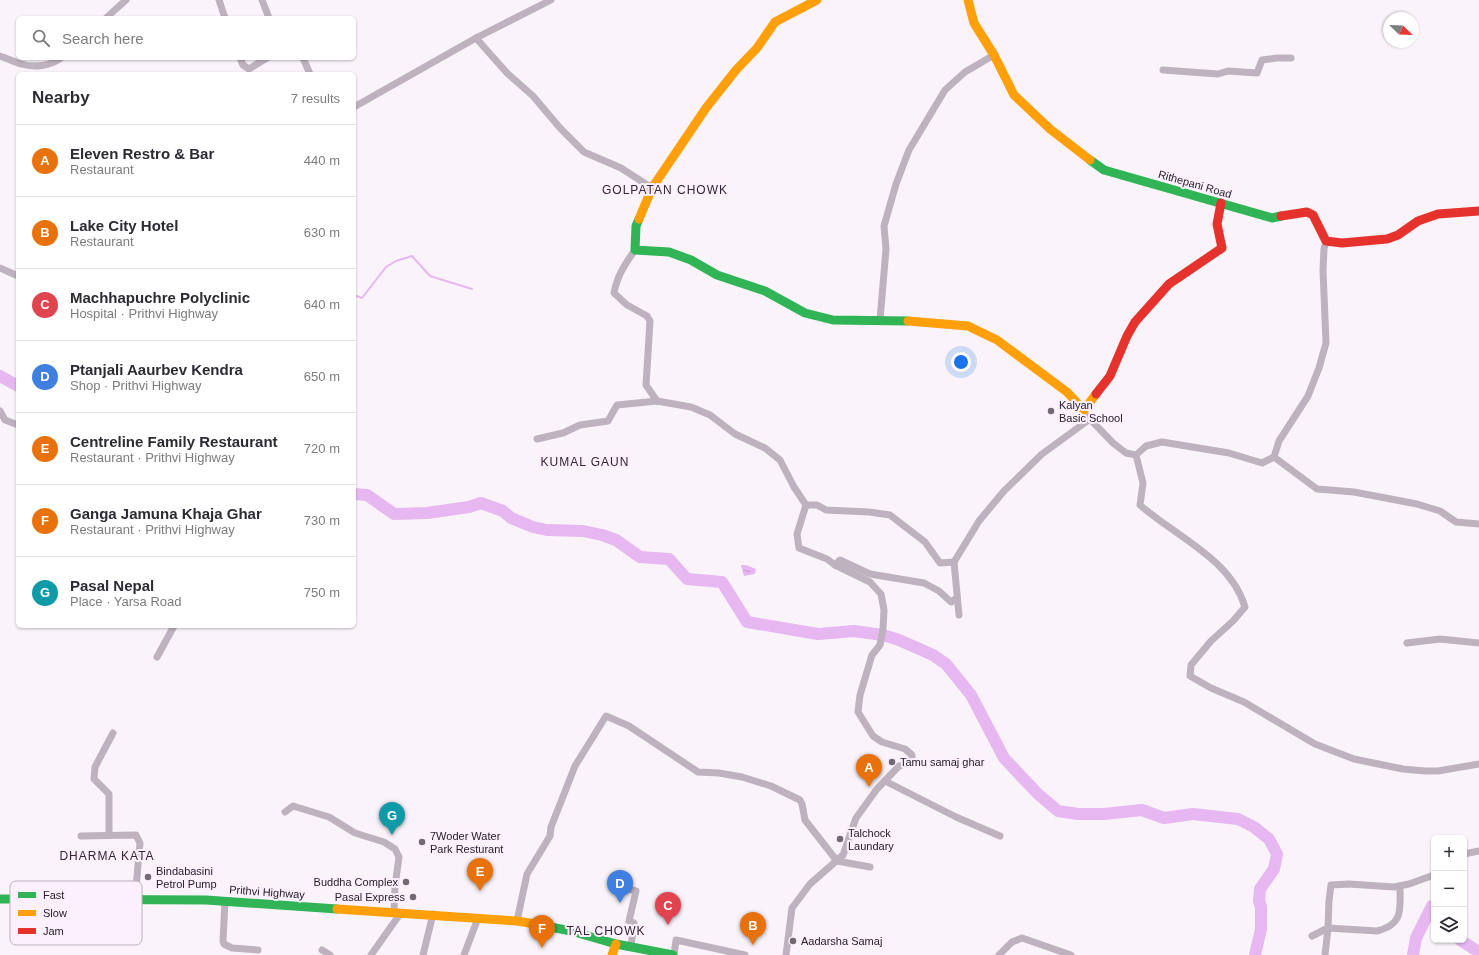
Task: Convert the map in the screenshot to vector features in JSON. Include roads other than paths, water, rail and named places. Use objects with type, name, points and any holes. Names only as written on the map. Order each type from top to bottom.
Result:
[{"type":"main road","points":[[817,0],[776,22],[757,48],[736,70],[706,108],[652,188],[636,226],[635,250],[669,252],[691,260],[717,275],[765,291],[805,313],[833,320],[897,320],[968,326],[997,340],[1067,392],[1084,410],[1110,376],[1127,336],[1135,322],[1169,284],[1222,248],[1218,224],[1221,203]]},
{"type":"main road","name":"Rithepani Road","points":[[968,0],[974,23],[994,55],[1014,95],[1050,129],[1104,170],[1272,218],[1307,212],[1313,215],[1326,241]]},
{"type":"main road","points":[[1326,241],[1342,243],[1387,239],[1398,235],[1418,221],[1438,214],[1479,211]]},
{"type":"main road","name":"Prithvi Highway","points":[[142,899],[225,901],[397,913],[434,914],[517,921],[571,931],[616,944],[673,955]]},
{"type":"main road","points":[[613,955],[616,944]]},
{"type":"street","points":[[108,16],[126,0]]},
{"type":"street","points":[[219,0],[224,16]]},
{"type":"street","points":[[262,0],[268,16]]},
{"type":"street","points":[[356,106],[476,38],[550,0]]},
{"type":"street","points":[[476,38],[507,74],[533,96],[560,128],[584,152],[621,168],[652,188]]},
{"type":"street","points":[[880,320],[886,249],[884,226],[896,184],[910,150],[945,90],[965,72],[994,55]]},
{"type":"street","points":[[0,56],[21,64],[40,66],[51,64],[58,60]]},
{"type":"street","points":[[1163,70],[1218,74],[1228,71],[1257,74],[1262,60],[1291,58]]},
{"type":"street","points":[[241,60],[243,65],[248,69],[264,60]]},
{"type":"street","points":[[304,60],[309,72]]},
{"type":"street","points":[[1136,455],[1146,446],[1162,442],[1229,453],[1262,463],[1274,457],[1279,442],[1308,396],[1319,368],[1326,343],[1323,270],[1326,241]]},
{"type":"street","points":[[635,250],[627,261],[617,280],[614,293],[626,305],[647,316],[650,321],[646,385],[658,401]]},
{"type":"street","points":[[0,268],[16,275]]},
{"type":"street","points":[[537,439],[563,433],[580,425],[608,422],[617,405],[658,401],[690,407],[710,415],[735,434],[765,448],[780,460],[794,487],[806,505]]},
{"type":"street","points":[[1084,410],[1090,419],[1113,443],[1126,453],[1136,455]]},
{"type":"street","points":[[0,411],[5,420],[16,424]]},
{"type":"street","points":[[959,615],[954,562],[979,521],[1004,491],[1042,454],[1090,419]]},
{"type":"street","points":[[1136,455],[1142,483],[1140,505],[1155,518],[1203,552],[1224,571],[1241,593],[1245,607],[1233,621],[1211,641],[1191,665],[1190,676],[1211,688],[1244,702],[1315,744],[1354,759],[1403,769],[1425,771],[1438,771],[1479,764]]},
{"type":"street","points":[[1274,457],[1317,489],[1354,492],[1417,504],[1440,512],[1456,522],[1479,524]]},
{"type":"street","points":[[806,505],[816,505],[826,510],[869,512],[890,515],[925,542],[940,563],[954,562]]},
{"type":"street","points":[[786,955],[792,908],[810,884],[844,855],[856,818],[885,781],[899,766],[912,760],[912,756],[905,749],[882,742],[873,736],[858,712],[860,695],[872,656],[880,644],[883,629],[884,610],[882,594],[870,582],[826,559],[799,548],[797,534],[806,505]]},
{"type":"street","points":[[835,564],[840,560],[870,574],[924,583],[940,591],[951,602],[958,598]]},
{"type":"street","points":[[157,657],[173,628]]},
{"type":"street","points":[[1407,643],[1440,639],[1479,643]]},
{"type":"street","points":[[517,921],[527,874],[550,836],[551,827],[575,766],[606,716],[629,726],[698,772],[719,773],[742,777],[771,786],[800,800],[804,820],[837,861],[870,867]]},
{"type":"street","points":[[109,835],[109,794],[94,778],[94,773],[95,767],[113,733]]},
{"type":"street","points":[[885,781],[956,817],[1000,836]]},
{"type":"street","points":[[285,812],[293,806],[328,817],[354,833],[384,842],[395,849],[399,857],[395,886],[397,913],[371,955]]},
{"type":"street","points":[[81,836],[136,835],[140,843],[137,881]]},
{"type":"street","points":[[1467,853],[1479,851]]},
{"type":"street","points":[[1325,955],[1331,885],[1349,884],[1394,887],[1431,875]]},
{"type":"street","points":[[1312,936],[1328,928],[1377,931],[1384,929],[1396,921],[1400,910],[1400,886]]},
{"type":"street","points":[[624,888],[636,891],[629,921],[634,924],[630,946]]},
{"type":"street","points":[[225,901],[224,944],[232,948],[258,950]]},
{"type":"street","points":[[423,955],[434,914]]},
{"type":"street","points":[[464,955],[478,918]]},
{"type":"street","points":[[999,955],[1012,942],[1022,938],[1070,955]]},
{"type":"street","points":[[673,955],[676,940],[745,955]]},
{"type":"street","points":[[322,950],[330,955]]},
{"type":"water","points":[[741,565],[746,565],[756,569],[755,574],[744,576]]},
{"type":"waterway","points":[[356,296],[362,298],[386,267],[396,261],[412,256],[430,276],[472,289]]},
{"type":"waterway","points":[[0,376],[16,385]]},
{"type":"waterway","points":[[356,494],[367,495],[394,514],[427,513],[469,507],[481,503],[503,511],[511,518],[533,527],[547,530],[583,531],[602,535],[616,540],[640,557],[669,559],[687,579],[722,582],[747,622],[818,634],[854,631],[883,635],[899,640],[933,655],[946,664],[971,695],[1004,758],[1038,794],[1058,811],[1078,814],[1104,814],[1142,810],[1164,818],[1193,814],[1238,819],[1254,827],[1269,839],[1277,854],[1274,869],[1260,889],[1259,901],[1261,907],[1261,929],[1255,955]]},
{"type":"waterway","points":[[1413,955],[1416,938],[1432,907]]},
{"type":"waterway","points":[[1465,943],[1479,952]]},
{"type":"place","name":"Kalyan Basic School","points":[[1051,411]]},
{"type":"place","name":"Tamu samaj ghar","points":[[892,762]]},
{"type":"place","name":"Eleven Restro & Bar","points":[[869,787]]},
{"type":"place","name":"Pasal Nepal","points":[[392,835]]},
{"type":"place","name":"Talchock Laundary","points":[[840,839]]},
{"type":"place","name":"7Woder Water Park Resturant","points":[[422,842]]},
{"type":"place","name":"Bindabasini Petrol Pump","points":[[148,877]]},
{"type":"place","name":"Buddha Complex","points":[[406,882]]},
{"type":"place","name":"Centreline Family Restaurant","points":[[480,891]]},
{"type":"place","name":"Pasal Express","points":[[413,897]]},
{"type":"place","name":"Ptanjali Aaurbev Kendra","points":[[620,903]]},
{"type":"place","name":"Machhapuchre Polyclinic","points":[[668,925]]},
{"type":"place","name":"Aadarsha Samaj","points":[[793,941]]},
{"type":"place","name":"Lake City Hotel","points":[[753,945]]},
{"type":"place","name":"Ganga Jamuna Khaja Ghar","points":[[542,948]]},
{"type":"district","name":"GOLPATAN CHOWK","points":[[665,190]]},
{"type":"district","name":"KUMAL GAUN","points":[[585,462]]},
{"type":"district","name":"DHARMA KATA","points":[[107,856]]},
{"type":"district","name":"TAL CHOWK","points":[[606,931]]}]
